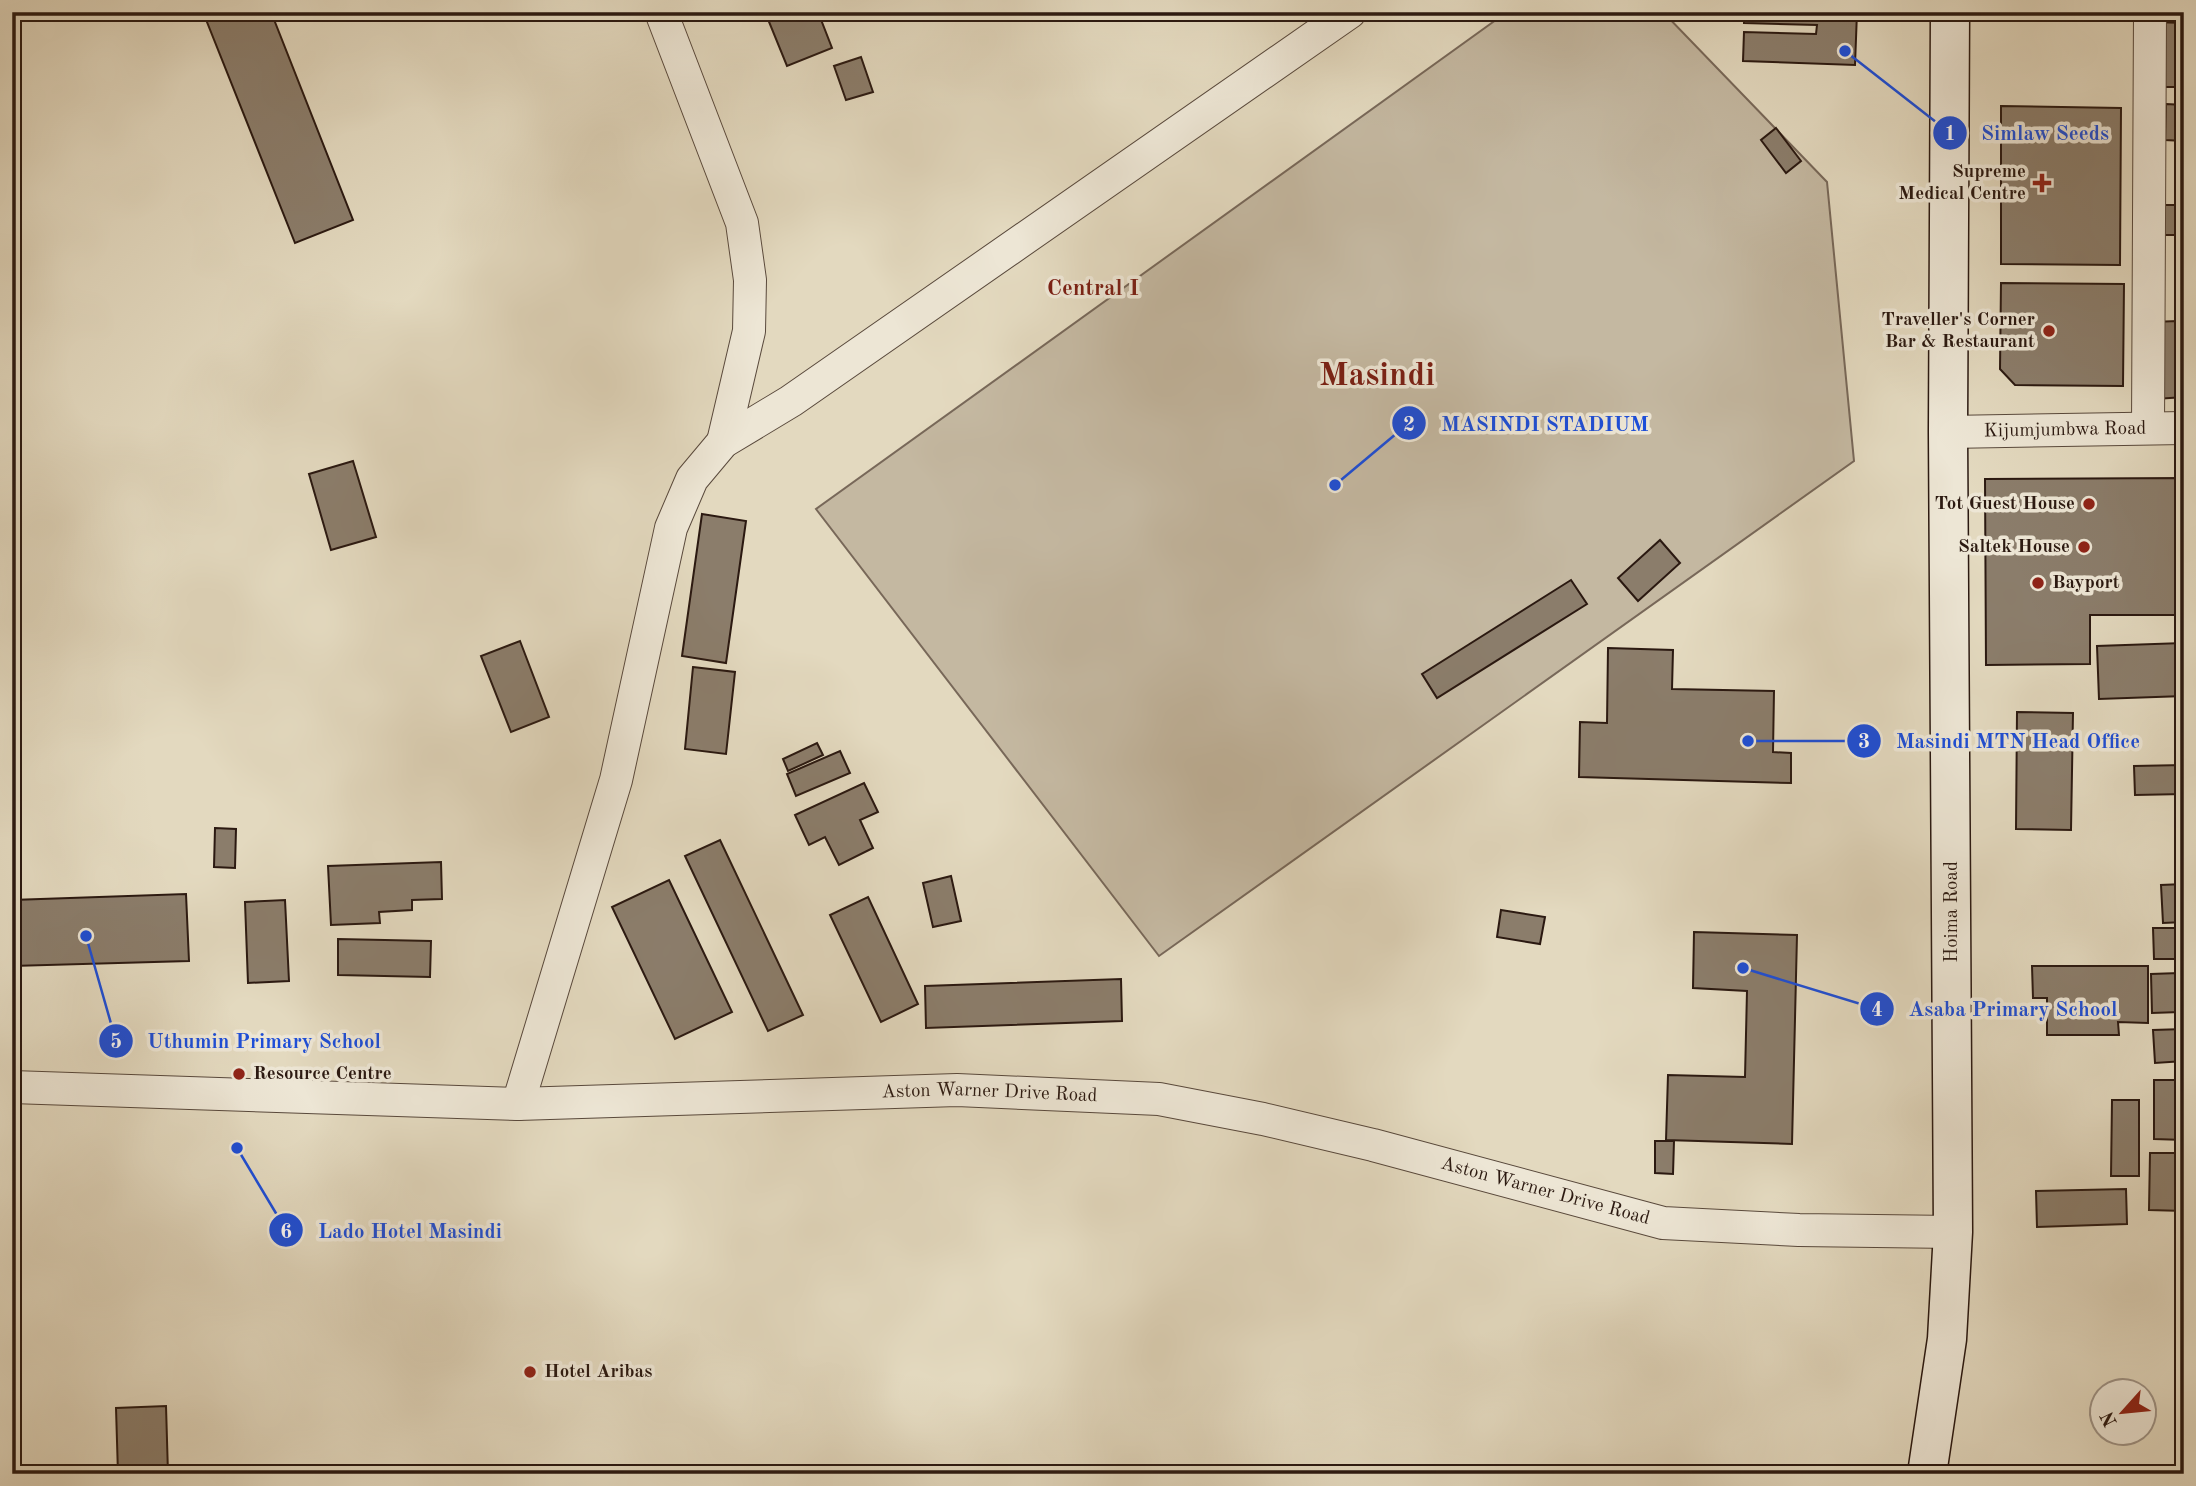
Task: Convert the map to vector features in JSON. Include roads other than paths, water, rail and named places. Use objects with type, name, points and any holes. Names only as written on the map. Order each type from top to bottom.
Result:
[{"type":"main road","name":"Hoima Road","points":[[1927,1474],[1947,1339],[1953,1232],[1948,432],[1950,12]]},
{"type":"street","points":[[661,12],[743,223],[750,280],[749,331],[723,442]]},
{"type":"street","points":[[518,1104],[616,780],[671,528],[692,479],[723,442],[803,393],[1350,12]]},
{"type":"street","points":[[2148,428],[2150,12]]},
{"type":"street","name":"Kijumjumbwa Road","points":[[1948,432],[2184,428]]},
{"type":"street","name":"Aston Warner Drive Road","points":[[12,1087],[518,1104],[957,1090],[1159,1099],[1264,1119],[1373,1145],[1663,1223],[1799,1230],[1953,1232]]},
{"type":"place","name":"Simlaw Seeds","points":[[1845,51]]},
{"type":"place","name":"Supreme Medical Centre","points":[[2042,183]]},
{"type":"place","name":"Traveller's Corner Bar & Restaurant","points":[[2049,331]]},
{"type":"place","name":"MASINDI STADIUM","points":[[1335,485]]},
{"type":"place","name":"Tot Guest House","points":[[2089,504]]},
{"type":"place","name":"Saltek House","points":[[2084,547]]},
{"type":"place","name":"Bayport","points":[[2038,583]]},
{"type":"place","name":"Masindi MTN Head Office","points":[[1748,741]]},
{"type":"place","name":"Uthumin Primary School","points":[[86,936]]},
{"type":"place","name":"Asaba Primary School","points":[[1743,968]]},
{"type":"place","name":"Resource Centre","points":[[239,1074]]},
{"type":"place","name":"Lado Hotel Masindi","points":[[237,1148]]},
{"type":"place","name":"Hotel Aribas","points":[[530,1372]]},
{"type":"district","name":"Central I","points":[[1093,288]]},
{"type":"district","name":"Masindi","points":[[1377,376]]}]
